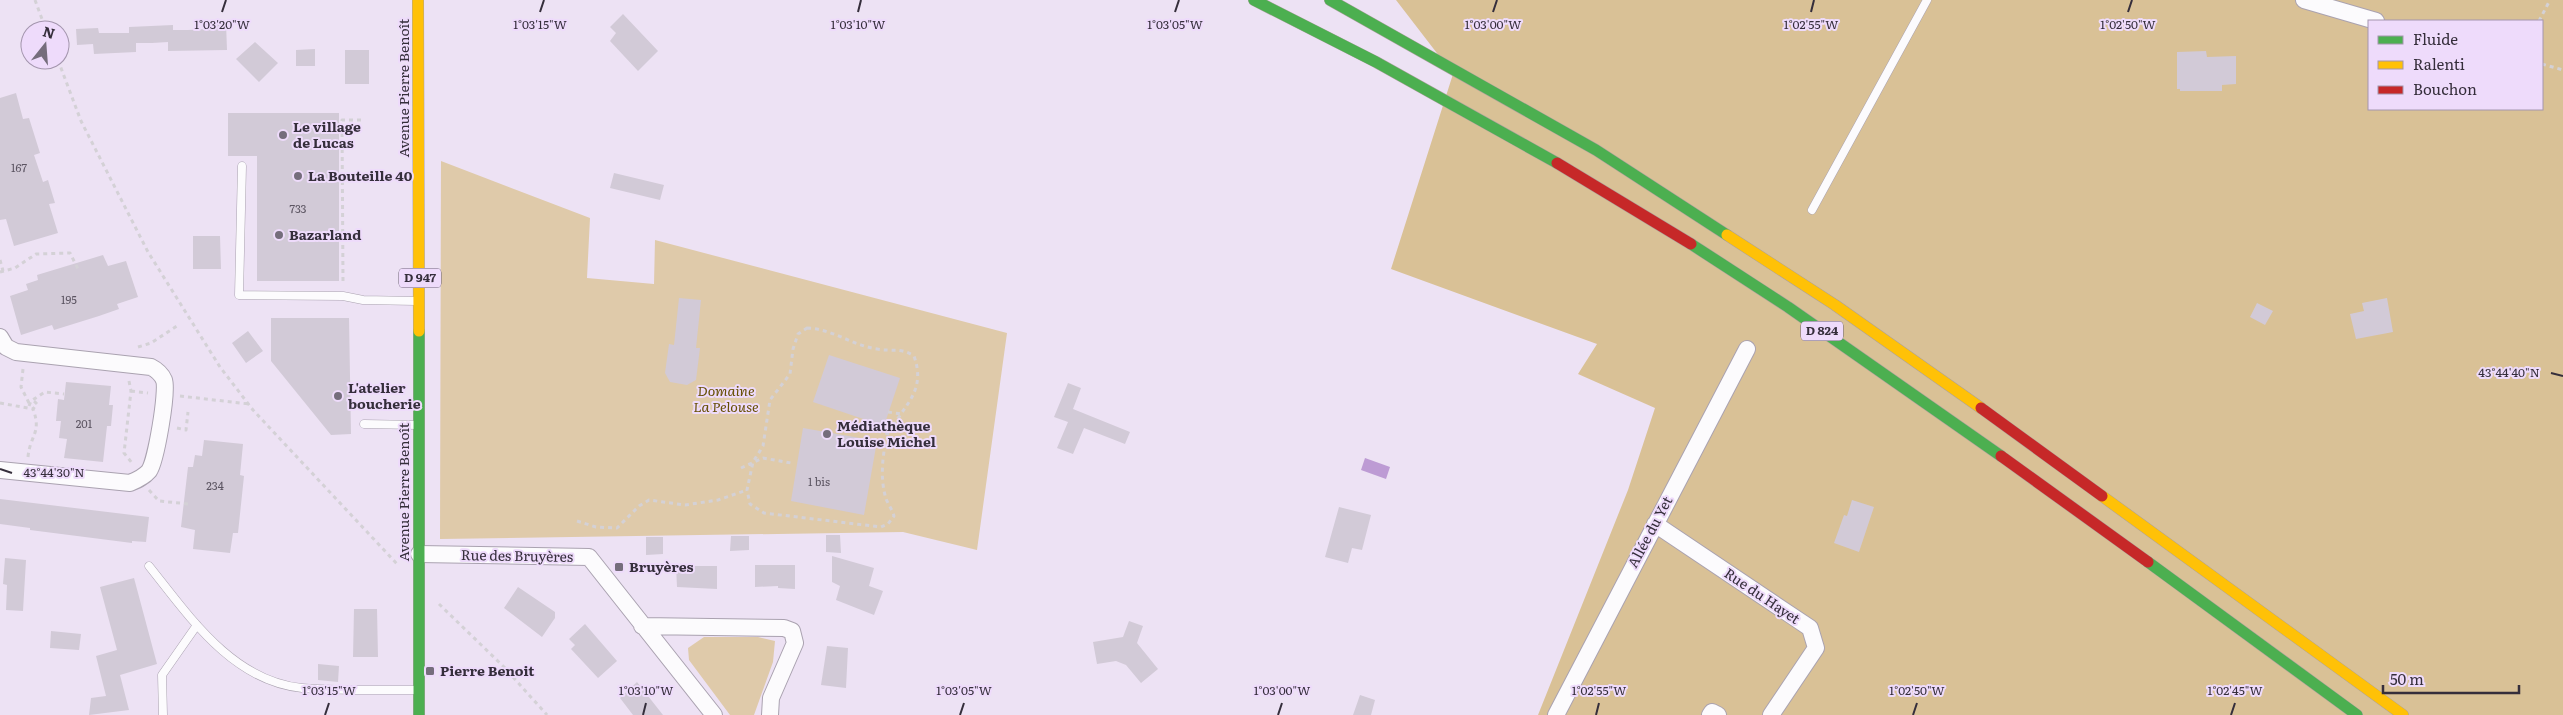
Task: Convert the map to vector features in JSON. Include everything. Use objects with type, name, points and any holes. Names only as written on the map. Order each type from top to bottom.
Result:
[{"type":"main road","name":"Avenue Pierre Benoît","points":[[418,0],[420,301],[419,715]]},
{"type":"main road","name":"D 824","points":[[1254,0],[1413,82],[1577,175],[1734,271],[1975,436],[2357,715]]},
{"type":"main road","name":"D 824","points":[[1330,0],[1596,150],[1835,305],[2403,715]]},
{"type":"street","points":[[2304,0],[2373,20]]},
{"type":"street","points":[[0,337],[6,347],[16,352],[151,367],[158,371],[165,382],[156,456],[142,478],[130,483],[0,470]]},
{"type":"street","name":"Allée du Yet","points":[[1556,715],[1746,349]]},
{"type":"street","name":"Rue du Hayet","points":[[1655,524],[1810,628],[1816,648],[1771,715]]},
{"type":"street","name":"Rue des Bruyères","points":[[419,554],[589,557],[714,715]]},
{"type":"street","points":[[642,626],[784,628],[792,631],[795,643],[771,698],[770,715]]},
{"type":"street","points":[[1710,715],[1712,712],[1718,715]]},
{"type":"lane","points":[[1812,210],[1927,0]]},
{"type":"lane","points":[[242,166],[239,295],[343,296],[363,300],[420,301]]},
{"type":"lane","points":[[364,424],[419,425]]},
{"type":"lane","points":[[148,566],[197,626],[230,658],[265,678],[300,688],[419,691]]},
{"type":"lane","points":[[163,715],[162,675],[197,626]]},
{"type":"path","points":[[35,0],[42,20]]},
{"type":"path","points":[[2540,20],[2550,0]]},
{"type":"path","points":[[2543,64],[2563,70]]},
{"type":"path","points":[[62,70],[81,121],[148,252],[220,367],[249,405],[400,567]]},
{"type":"path","points":[[343,281],[341,259],[340,146],[342,120],[362,120]]},
{"type":"path","points":[[0,260],[2,272],[15,268],[36,254],[65,252],[74,258],[78,269]]},
{"type":"path","points":[[132,348],[150,343],[176,326]]},
{"type":"path","points":[[807,328],[822,328],[851,342],[877,350],[904,350],[914,356],[918,368],[918,385],[909,406],[894,424],[890,434],[885,446],[882,479],[885,498],[890,504],[894,516],[888,524],[880,527],[764,513],[750,504],[748,490],[752,462],[763,446],[770,400],[790,374],[793,349],[798,334],[807,328]]},
{"type":"path","points":[[15,367],[33,369]]},
{"type":"path","points":[[23,368],[21,387],[38,422],[37,432],[29,447],[28,463]]},
{"type":"path","points":[[122,377],[130,382],[131,391],[124,453],[143,474],[155,499],[189,504]]},
{"type":"path","points":[[131,391],[150,393]]},
{"type":"path","points":[[0,403],[12,404],[21,408],[29,405],[38,395],[45,392],[64,394]]},
{"type":"path","points":[[172,395],[249,405]]},
{"type":"path","points":[[33,409],[37,404],[34,401]]},
{"type":"path","points":[[888,412],[902,414]]},
{"type":"path","points":[[854,426],[890,434]]},
{"type":"path","points":[[741,468],[763,458],[791,463]]},
{"type":"path","points":[[577,521],[596,527],[617,528],[639,506],[649,500],[686,505],[718,500],[748,490]]},
{"type":"path","points":[[437,602],[504,667],[547,715]]},
{"type":"green space","name":"Domaine La Pelouse","points":[[441,161],[590,218],[587,278],[654,284],[655,240],[1007,333],[977,550],[903,532],[440,539]]},
{"type":"green space","points":[[704,637],[758,637],[775,641],[773,662],[754,715],[730,715],[689,660],[688,648]]},
{"type":"shaded area","points":[[1396,0],[2563,0],[2563,715],[1538,715],[1628,490],[1655,408],[1578,374],[1597,344],[1391,269],[1453,74]]},
{"type":"shaded area","points":[[1365,458],[1390,467],[1386,479],[1361,470]]},
{"type":"building","points":[[623,14],[658,51],[638,71],[610,41],[616,33],[610,27]]},
{"type":"building","points":[[226,23],[227,50],[168,51],[168,42],[136,43],[136,52],[94,54],[93,44],[77,45],[76,29],[98,28],[99,33],[129,33],[129,27],[173,25],[173,30],[188,30],[204,29],[204,24]]},
{"type":"building","points":[[255,42],[278,63],[259,82],[236,59]]},
{"type":"building","points":[[315,49],[315,66],[296,66],[296,50]]},
{"type":"building","points":[[345,50],[369,50],[369,84],[345,84]]},
{"type":"building","points":[[2206,51],[2207,57],[2236,56],[2236,84],[2222,85],[2222,91],[2180,91],[2180,89],[2177,89],[2177,52]]},
{"type":"building","points":[[16,93],[23,119],[29,118],[40,153],[34,155],[43,182],[48,180],[55,203],[49,204],[58,233],[14,246],[6,219],[0,220],[0,98]]},
{"type":"building","points":[[228,113],[339,113],[339,281],[257,281],[257,156],[228,156]]},
{"type":"building","points":[[614,173],[664,185],[660,200],[610,188]]},
{"type":"building","points":[[193,236],[220,236],[221,269],[193,269]]},
{"type":"building","points":[[103,255],[108,266],[126,261],[138,297],[117,304],[119,309],[99,316],[54,330],[52,325],[21,335],[10,296],[28,290],[26,284],[38,280],[37,275]]},
{"type":"building","points":[[679,298],[701,300],[696,348],[700,348],[696,380],[687,385],[670,382],[665,373],[669,344],[674,345]]},
{"type":"building","points":[[2387,298],[2393,332],[2356,339],[2350,314],[2364,311],[2362,303]]},
{"type":"building","points":[[2257,303],[2273,311],[2265,325],[2250,317]]},
{"type":"building","points":[[271,318],[349,318],[351,434],[331,435],[271,361]]},
{"type":"building","points":[[248,331],[263,351],[246,363],[232,343]]},
{"type":"building","points":[[829,355],[900,378],[884,426],[813,402]]},
{"type":"building","points":[[66,382],[111,386],[109,405],[113,405],[111,426],[107,426],[103,462],[64,458],[67,439],[59,438],[61,421],[56,421],[58,399],[64,400]]},
{"type":"building","points":[[1068,383],[1081,388],[1073,409],[1130,432],[1125,444],[1084,428],[1073,454],[1057,448],[1068,422],[1054,417]]},
{"type":"building","points":[[803,428],[877,441],[864,515],[791,501]]},
{"type":"building","points":[[204,440],[243,444],[240,475],[244,476],[238,533],[233,533],[230,553],[193,549],[195,530],[181,527],[188,467],[193,467],[195,455],[202,456]]},
{"type":"building","points":[[0,499],[149,517],[146,542],[132,541],[132,543],[30,530],[30,528],[0,524]]},
{"type":"building","points":[[1852,500],[1874,507],[1859,552],[1834,543],[1844,515],[1847,516]]},
{"type":"building","points":[[1339,507],[1371,515],[1362,550],[1352,548],[1348,563],[1325,557]]},
{"type":"building","points":[[826,535],[840,535],[841,553],[826,552]]},
{"type":"building","points":[[731,536],[749,536],[749,550],[730,551]]},
{"type":"building","points":[[646,537],[663,537],[663,554],[646,555]]},
{"type":"building","points":[[832,556],[874,568],[869,586],[883,591],[874,615],[836,600],[840,586],[832,582]]},
{"type":"building","points":[[5,558],[26,560],[23,611],[6,610],[7,585],[3,584]]},
{"type":"building","points":[[755,565],[795,565],[795,589],[778,588],[778,586],[755,587]]},
{"type":"building","points":[[676,566],[717,566],[717,589],[677,587]]},
{"type":"building","points":[[134,578],[157,664],[120,675],[129,710],[89,715],[91,698],[106,696],[96,656],[117,650],[100,587]]},
{"type":"building","points":[[518,587],[555,612],[555,618],[542,637],[504,608]]},
{"type":"building","points":[[354,609],[377,609],[378,657],[353,657]]},
{"type":"building","points":[[1129,621],[1143,626],[1137,643],[1158,669],[1141,683],[1126,665],[1116,661],[1097,664],[1093,642],[1123,637]]},
{"type":"building","points":[[585,624],[617,661],[598,678],[571,649],[575,645],[569,639]]},
{"type":"building","points":[[51,631],[81,634],[79,650],[50,648]]},
{"type":"building","points":[[827,646],[848,648],[846,688],[821,685]]},
{"type":"building","points":[[318,664],[339,666],[338,682],[318,680]]},
{"type":"building","points":[[637,682],[663,715],[633,715],[620,698]]},
{"type":"building","points":[[1360,695],[1375,700],[1371,715],[1353,715]]},
{"type":"traffic: fast","points":[[1254,0],[1376,62],[1557,163]]},
{"type":"traffic: fast","points":[[1330,0],[1596,150],[1727,235]]},
{"type":"traffic: fast","points":[[1691,244],[1788,307],[2001,456]]},
{"type":"traffic: fast","points":[[419,331],[419,715]]},
{"type":"traffic: fast","points":[[2148,562],[2357,715]]},
{"type":"traffic: slow","points":[[418,0],[419,331]]},
{"type":"traffic: slow","points":[[1727,235],[1835,305],[1981,408]]},
{"type":"traffic: slow","points":[[2102,496],[2403,715]]},
{"type":"traffic: jam","points":[[1557,163],[1691,244]]},
{"type":"traffic: jam","points":[[1981,408],[2102,496]]},
{"type":"traffic: jam","points":[[2001,456],[2148,562]]},
{"type":"place","name":"Le village de Lucas","points":[[283,135]]},
{"type":"place","name":"La Bouteille 40","points":[[298,176]]},
{"type":"place","name":"Bazarland","points":[[279,235]]},
{"type":"place","name":"L'atelier boucherie","points":[[338,396]]},
{"type":"place","name":"Médiathèque Louise Michel","points":[[827,434]]},
{"type":"place","name":"Bruyères","points":[[619,567]]},
{"type":"place","name":"Pierre Benoit","points":[[430,671]]}]
